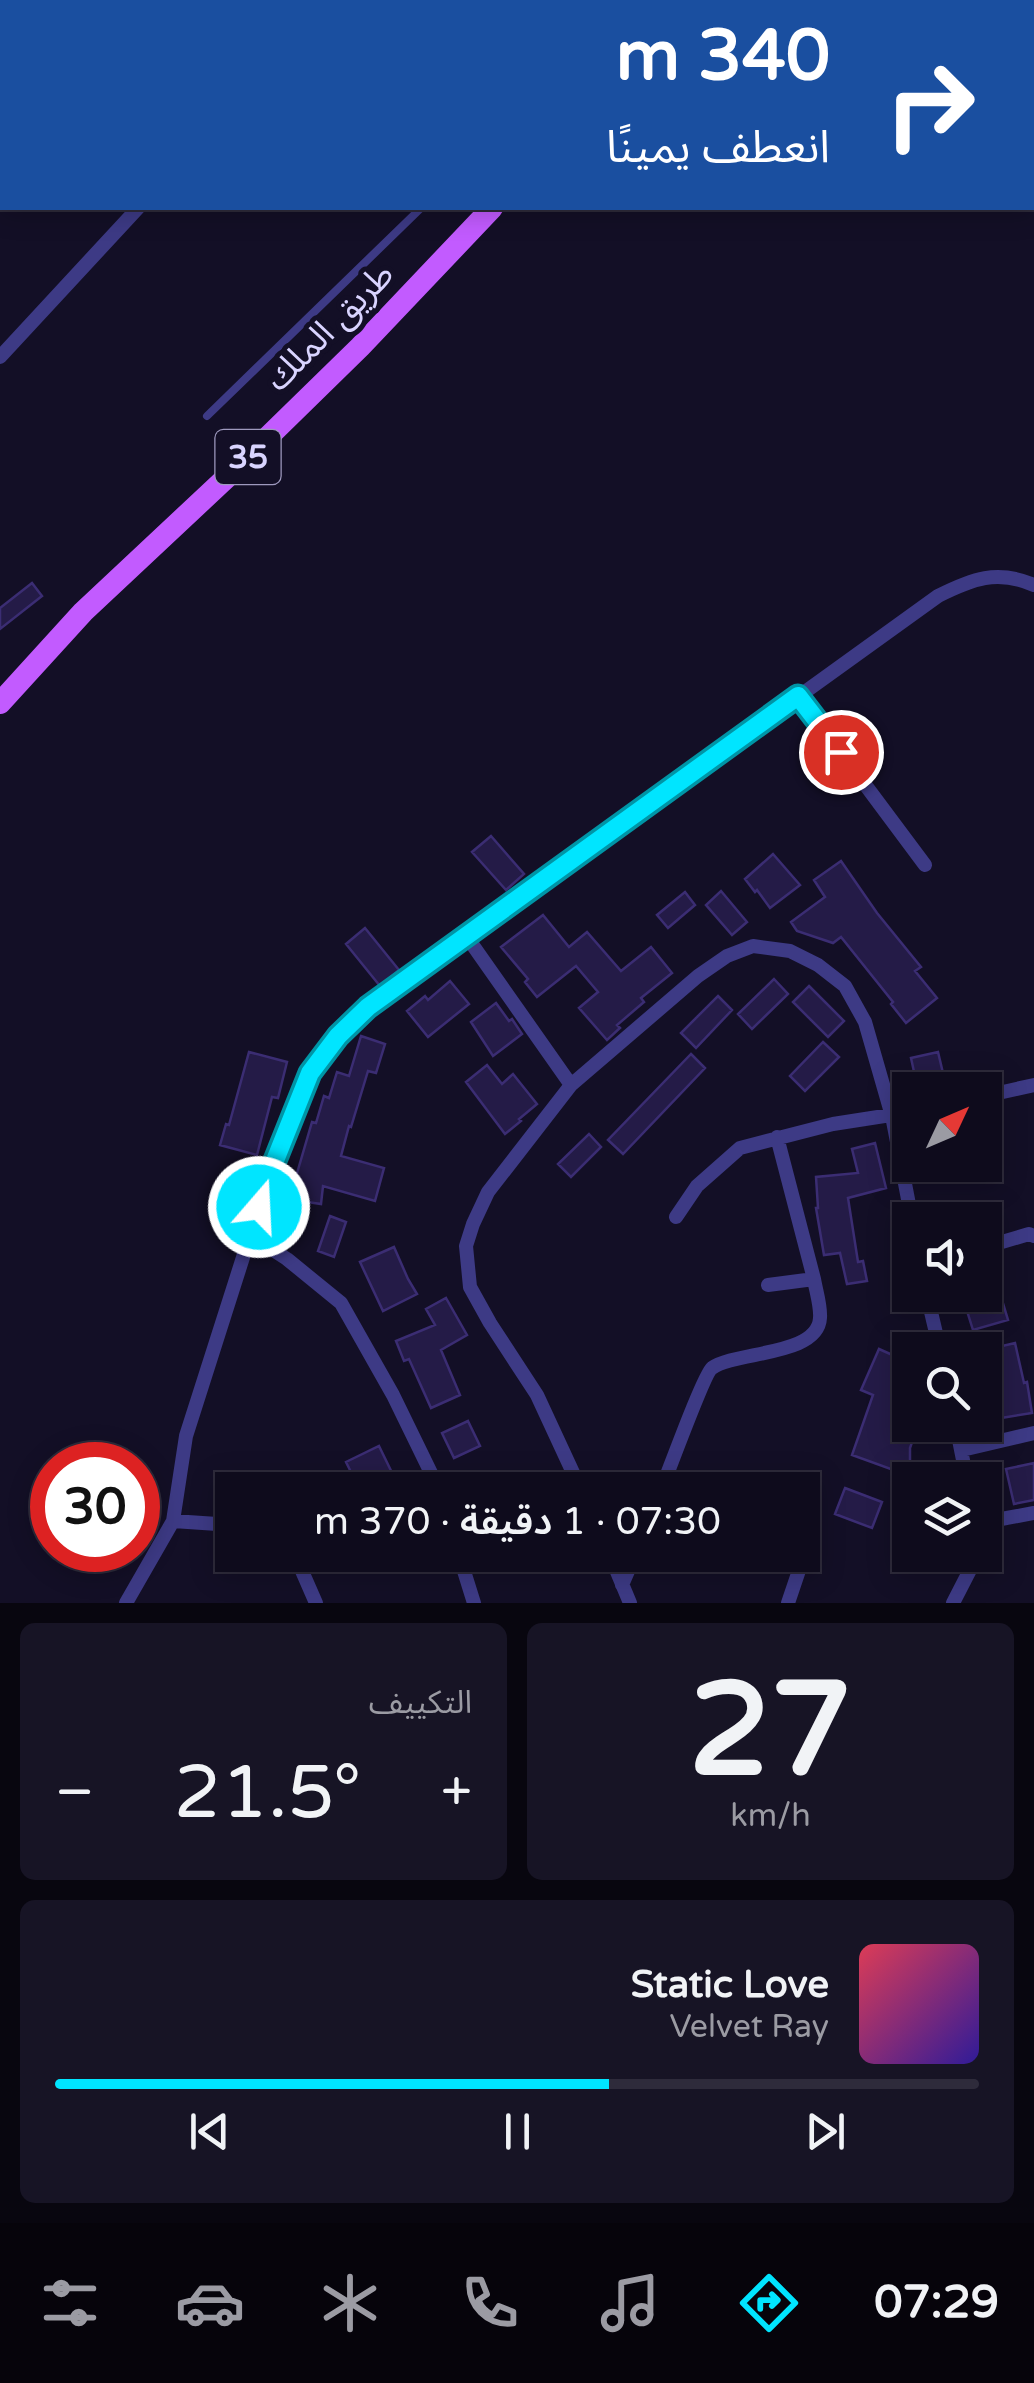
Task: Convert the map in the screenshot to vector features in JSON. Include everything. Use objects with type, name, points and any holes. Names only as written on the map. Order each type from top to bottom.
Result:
[{"type":"main road","name":"طريق الملك","points":[[0,702],[83,612],[346,360],[490,210]]},
{"type":"street","points":[[0,357],[136,210]]},
{"type":"street","points":[[126,1603],[173,1521],[186,1436],[268,1178],[310,1073],[338,1036],[368,1007],[938,596],[988,576],[1034,584]]},
{"type":"street","points":[[798,696],[925,865]]},
{"type":"street","points":[[466,937],[571,1085]]},
{"type":"street","points":[[573,1472],[537,1394],[470,1287],[466,1246],[488,1192],[571,1085],[698,976],[727,956],[753,946],[790,952],[818,965],[845,986],[865,1022],[892,1116],[833,1124],[740,1148],[696,1186],[676,1217]]},
{"type":"street","points":[[1002,1092],[1034,1085]]},
{"type":"street","points":[[668,1472],[710,1370],[723,1362],[793,1346],[818,1328],[814,1279],[778,1137]]},
{"type":"street","points":[[1002,1242],[1028,1234],[1034,1236]]},
{"type":"street","points":[[250,1235],[341,1303],[393,1395],[429,1472]]},
{"type":"street","points":[[768,1285],[814,1279]]},
{"type":"street","points":[[962,1450],[1034,1434]]},
{"type":"street","points":[[960,1442],[964,1462]]},
{"type":"street","points":[[1002,1519],[1034,1513]]},
{"type":"street","points":[[173,1521],[215,1524]]},
{"type":"street","points":[[302,1572],[316,1603]]},
{"type":"street","points":[[464,1572],[474,1603]]},
{"type":"street","points":[[617,1572],[630,1603]]},
{"type":"street","points":[[622,1584],[627,1572]]},
{"type":"street","points":[[788,1603],[798,1572]]},
{"type":"street","points":[[953,1603],[968,1572]]},
{"type":"lane","points":[[207,416],[419,210]]},
{"type":"building","points":[[32,583],[42,596],[0,629],[0,608]]},
{"type":"building","points":[[491,836],[524,874],[506,890],[472,852]]},
{"type":"building","points":[[773,854],[800,885],[770,908],[745,879]]},
{"type":"building","points":[[841,861],[921,967],[915,971],[937,998],[906,1023],[841,937],[833,943],[797,931],[791,922],[825,897],[814,880]]},
{"type":"building","points":[[721,891],[747,922],[732,935],[706,905]]},
{"type":"building","points":[[685,892],[695,905],[668,928],[657,915]]},
{"type":"building","points":[[543,915],[569,947],[587,932],[621,971],[651,947],[672,973],[641,998],[644,1002],[617,1025],[620,1028],[607,1040],[579,1008],[598,992],[576,966],[537,997],[525,982],[528,979],[501,947]]},
{"type":"building","points":[[365,928],[399,970],[380,986],[346,944]]},
{"type":"building","points":[[774,979],[788,994],[752,1029],[738,1014]]},
{"type":"building","points":[[450,981],[469,1004],[428,1037],[407,1011]]},
{"type":"building","points":[[809,986],[844,1021],[828,1037],[793,1002]]},
{"type":"building","points":[[718,996],[732,1010],[696,1048],[681,1033]]},
{"type":"building","points":[[496,1003],[522,1034],[493,1056],[471,1022]]},
{"type":"building","points":[[361,1036],[385,1044],[376,1073],[368,1071],[341,1156],[384,1168],[375,1201],[323,1186],[321,1204],[287,1199],[290,1179],[295,1180],[312,1122],[316,1123],[324,1096],[329,1098],[337,1072],[349,1076]]},
{"type":"building","points":[[823,1042],[839,1057],[805,1091],[790,1076]]},
{"type":"building","points":[[249,1052],[287,1062],[278,1098],[272,1097],[257,1155],[220,1145]]},
{"type":"building","points":[[938,1052],[943,1072],[914,1072],[911,1058]]},
{"type":"building","points":[[691,1054],[705,1068],[623,1154],[608,1140]]},
{"type":"building","points":[[487,1065],[502,1084],[513,1074],[537,1104],[505,1134],[466,1082]]},
{"type":"building","points":[[589,1134],[601,1147],[571,1177],[558,1164]]},
{"type":"building","points":[[875,1143],[886,1188],[848,1198],[858,1262],[863,1261],[867,1281],[847,1284],[840,1253],[824,1255],[816,1208],[816,1177],[858,1173],[852,1149]]},
{"type":"building","points":[[330,1216],[346,1222],[334,1257],[318,1251]]},
{"type":"building","points":[[394,1247],[417,1294],[383,1311],[360,1262]]},
{"type":"building","points":[[446,1298],[467,1335],[441,1350],[460,1395],[431,1408],[409,1359],[404,1361],[396,1341],[435,1325],[426,1309]]},
{"type":"building","points":[[1002,1300],[1008,1320],[973,1330],[967,1312],[1002,1312]]},
{"type":"building","points":[[1015,1343],[1032,1413],[1002,1418],[1002,1346]]},
{"type":"building","points":[[879,1349],[892,1355],[892,1442],[912,1442],[910,1462],[892,1462],[892,1469],[852,1455],[873,1395],[861,1390]]},
{"type":"building","points":[[468,1421],[480,1446],[454,1458],[442,1433]]},
{"type":"building","points":[[379,1446],[392,1472],[351,1472],[346,1462]]},
{"type":"building","points":[[1034,1463],[1034,1500],[1014,1504],[1006,1469]]},
{"type":"building","points":[[845,1488],[882,1502],[872,1528],[835,1514]]},
{"type":"route","points":[[259,1207],[310,1073],[338,1036],[368,1007],[798,696],[841,752]]}]
